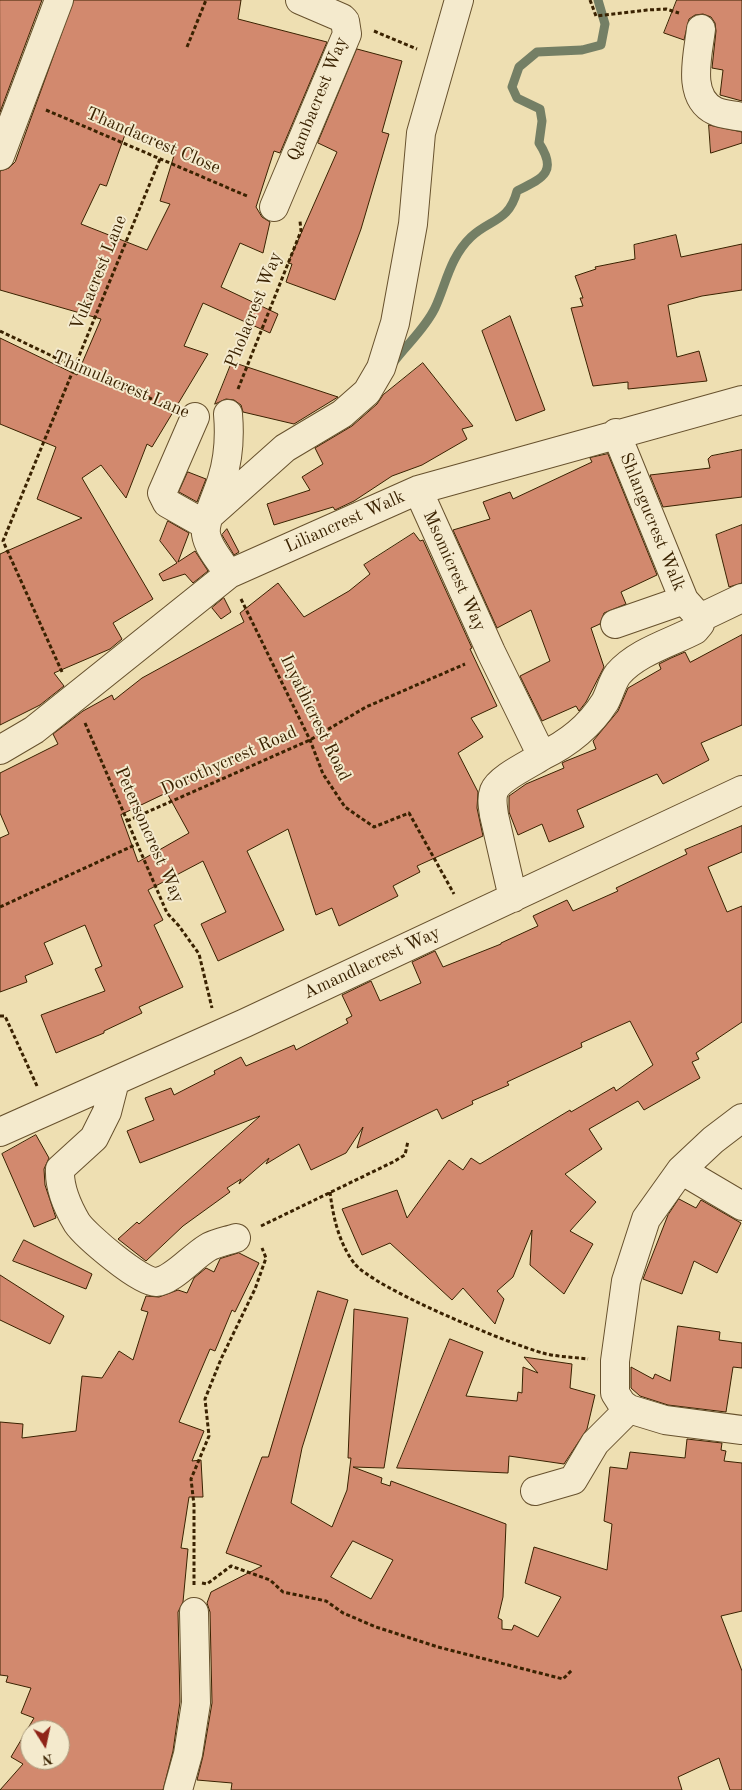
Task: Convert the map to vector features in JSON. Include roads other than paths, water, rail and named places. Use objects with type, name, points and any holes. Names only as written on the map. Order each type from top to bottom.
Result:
[{"type":"street","points":[[0,156],[59,0]]},
{"type":"street","points":[[209,519],[285,448],[342,414],[367,392],[381,368],[395,323],[413,224],[421,133],[459,0]]},
{"type":"street","name":"Qambacrest Way","points":[[285,211],[345,38],[345,21],[312,2]]},
{"type":"street","points":[[701,29],[696,74],[701,99],[706,106],[717,112],[742,117]]},
{"type":"street","name":"Liliancrest Walk","points":[[0,750],[34,730],[229,574],[418,490],[616,433],[742,400]]},
{"type":"street","points":[[228,414],[231,439],[223,476],[206,534],[209,544],[229,574]]},
{"type":"street","points":[[195,417],[162,493],[167,503],[209,519]]},
{"type":"street","name":"Shlangucrest Walk","points":[[616,433],[692,609]]},
{"type":"street","name":"Msomicrest Way","points":[[418,490],[494,659],[542,756]]},
{"type":"street","points":[[615,624],[742,598]]},
{"type":"street","points":[[513,898],[494,815],[492,803],[494,791],[499,784],[542,756],[560,747],[583,730],[606,699],[618,674],[638,658],[695,630],[700,624],[692,609]]},
{"type":"street","name":"Amandlacrest Way","points":[[0,1132],[224,1032],[742,790]]},
{"type":"street","points":[[115,1081],[107,1112],[94,1138],[60,1169],[59,1182],[78,1224],[119,1260],[147,1280],[157,1282],[170,1277],[208,1247],[245,1234]]},
{"type":"street","points":[[742,1118],[713,1140],[681,1170],[646,1220],[626,1281],[615,1360],[615,1393],[622,1404],[629,1409],[665,1420],[742,1430]]},
{"type":"street","points":[[681,1170],[742,1206]]},
{"type":"street","points":[[535,1491],[573,1480],[595,1443],[629,1409]]},
{"type":"street","points":[[178,1790],[188,1754],[196,1703],[194,1612]]},
{"type":"waterway","points":[[393,363],[431,316],[453,262],[464,245],[478,231],[498,219],[509,209],[517,191],[534,182],[545,173],[547,161],[539,143],[542,121],[540,109],[517,98],[512,87],[519,67],[537,52],[582,50],[601,45],[605,24],[598,0]]}]
